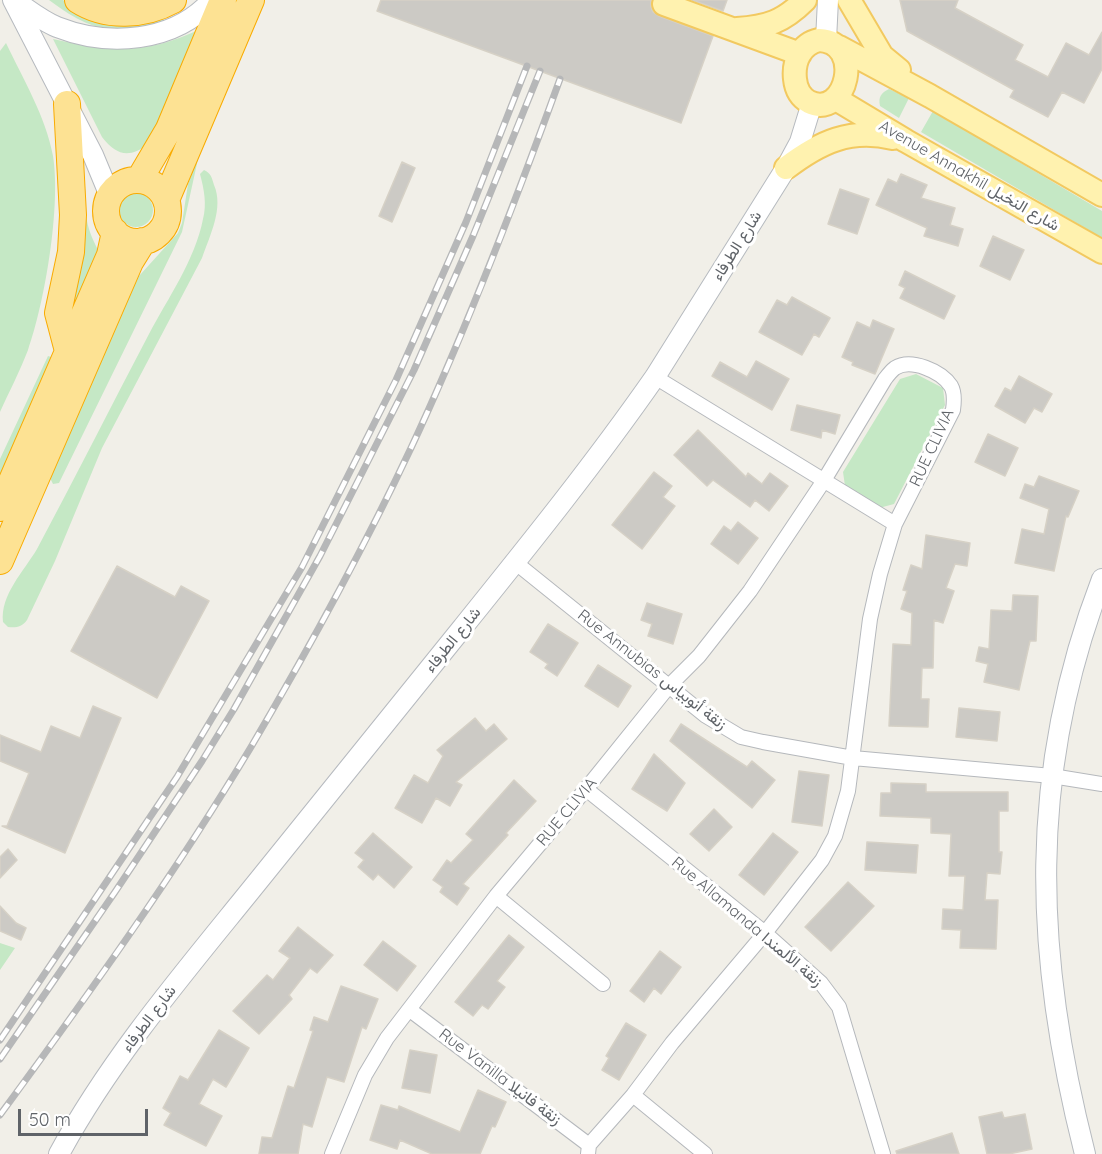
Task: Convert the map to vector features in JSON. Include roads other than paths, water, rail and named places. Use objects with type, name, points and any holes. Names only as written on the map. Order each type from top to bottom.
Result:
[{"type":"highway","points":[[78,0],[100,10],[136,13],[173,0]]},
{"type":"highway","points":[[139,180],[169,129],[223,0]]},
{"type":"highway","points":[[166,200],[251,0]]},
{"type":"highway","points":[[67,104],[74,215],[71,252],[58,313],[68,351]]},
{"type":"highway","points":[[139,180],[156,186],[166,200],[168,209],[164,226],[151,238],[143,241],[126,240],[115,232],[106,213],[110,196],[122,184],[139,180]]},
{"type":"highway","points":[[0,508],[110,255],[115,232]]},
{"type":"highway","points":[[0,561],[130,262],[143,241]]},
{"type":"main road","points":[[730,29],[758,28],[775,23],[805,0]]},
{"type":"main road","points":[[849,0],[882,56],[930,96]]},
{"type":"main road","points":[[664,4],[800,54]]},
{"type":"main road","points":[[832,44],[843,53],[846,67],[843,88],[836,99],[824,104],[812,103],[801,95],[796,84],[795,71],[800,54],[802,49],[812,42],[832,44],[930,96],[1102,195]]},
{"type":"main road","name":"Avenue Annakhil شارع النخيل","points":[[836,99],[1102,252]]},
{"type":"main road","points":[[786,168],[806,153],[827,142],[851,135],[875,134],[906,141]]},
{"type":"street","points":[[13,0],[56,27],[78,33],[128,39],[175,29],[187,22],[212,0]]},
{"type":"street","points":[[13,0],[93,155],[110,196]]},
{"type":"street","points":[[828,0],[832,44]]},
{"type":"street","name":"شارع الطرفاء","points":[[59,1154],[72,1129],[131,1041],[516,563],[632,410],[786,168],[800,142],[812,103]]},
{"type":"street","name":"RUE CLIVIA","points":[[332,1154],[364,1075],[387,1038],[496,896],[669,686],[699,656],[750,591],[823,482],[890,372],[895,368],[919,365],[940,376],[951,386],[953,410],[895,524],[880,574],[870,619],[848,791],[836,836],[822,860],[765,933],[672,1044],[588,1150]]},
{"type":"street","points":[[655,377],[895,524]]},
{"type":"street","name":"Rue Annubias زنقة أنوبياس","points":[[516,563],[706,716],[741,736],[853,758],[1052,776],[1102,784]]},
{"type":"street","points":[[1085,1154],[1070,1093],[1050,965],[1046,904],[1046,832],[1062,717],[1076,659],[1102,579]]},
{"type":"street","name":"Rue Allamanda زنقة الألمندا","points":[[586,789],[765,933],[821,983],[839,1007],[883,1154]]},
{"type":"street","points":[[496,896],[603,984]]},
{"type":"street","name":"Rue Vanilla زنقة فانيلا","points":[[410,1010],[588,1150]]},
{"type":"street","points":[[633,1095],[705,1154]]},
{"type":"railway","points":[[0,1040],[177,777],[302,567],[396,380],[466,222],[527,66]]},
{"type":"railway","points":[[0,1059],[202,761],[320,556],[414,370],[473,236],[540,71]]},
{"type":"railway","points":[[0,1115],[98,979],[192,841],[251,747],[334,599],[393,486],[452,357],[508,219],[560,79]]}]
